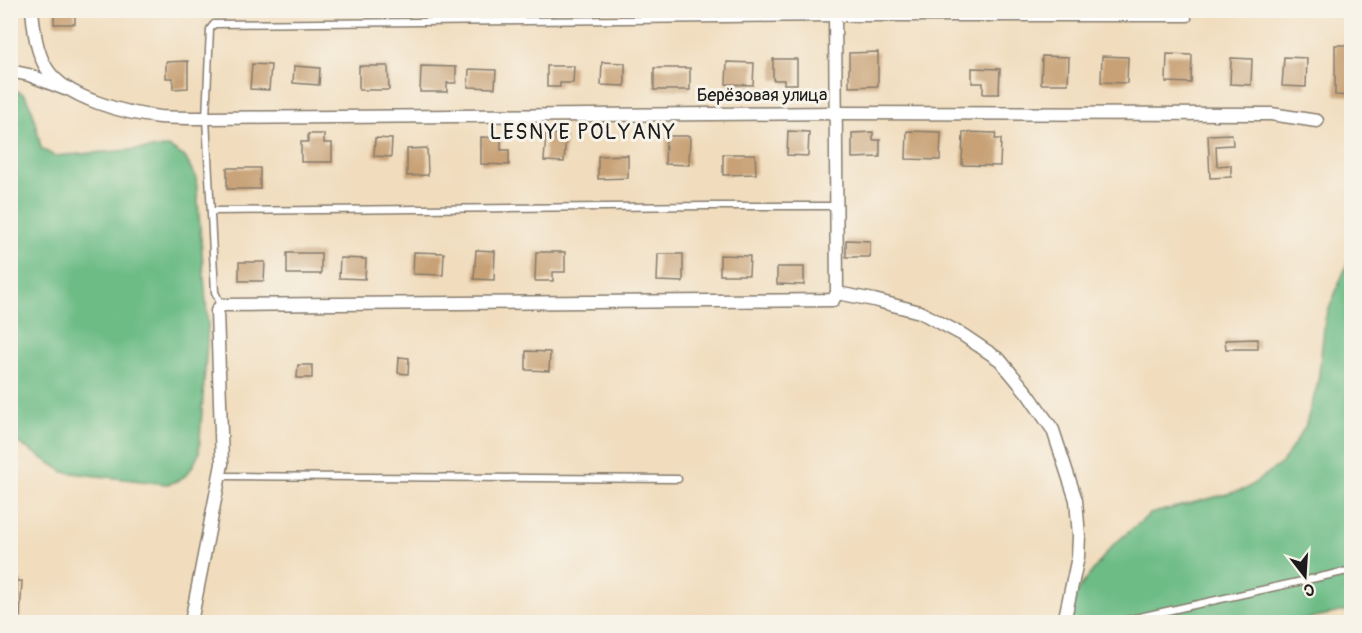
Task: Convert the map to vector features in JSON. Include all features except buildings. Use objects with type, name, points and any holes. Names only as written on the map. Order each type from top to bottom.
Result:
[{"type":"street","points":[[32,10],[34,34],[40,56],[48,70],[72,92]]},
{"type":"street","points":[[191,622],[222,464],[217,311],[221,305],[833,300],[837,293],[835,14]]},
{"type":"street","name":"Берёзовая улица","points":[[10,71],[29,75],[118,109],[158,117],[835,113],[1271,114],[1317,121]]},
{"type":"street","points":[[837,293],[920,312],[963,335],[1000,360],[1053,430],[1076,500],[1079,536],[1078,557],[1064,622]]},
{"type":"lane","points":[[221,305],[215,292],[206,118],[210,29],[214,24],[835,14],[1188,18]]},
{"type":"lane","points":[[211,211],[836,206]]},
{"type":"lane","points":[[219,476],[678,479]]},
{"type":"lane","points":[[1117,622],[1352,570]]},
{"type":"green space","points":[[10,87],[25,95],[33,112],[41,148],[54,156],[169,147],[185,157],[196,178],[208,326],[199,453],[188,473],[179,480],[167,484],[64,472],[11,438]]},
{"type":"green space","points":[[1351,254],[1351,610],[1290,622],[1061,622],[1081,586],[1112,546],[1150,514],[1246,489],[1282,463],[1305,427],[1318,383],[1325,319]]},
{"type":"district","name":"LESNYE POLYANY","points":[[583,132]]}]
